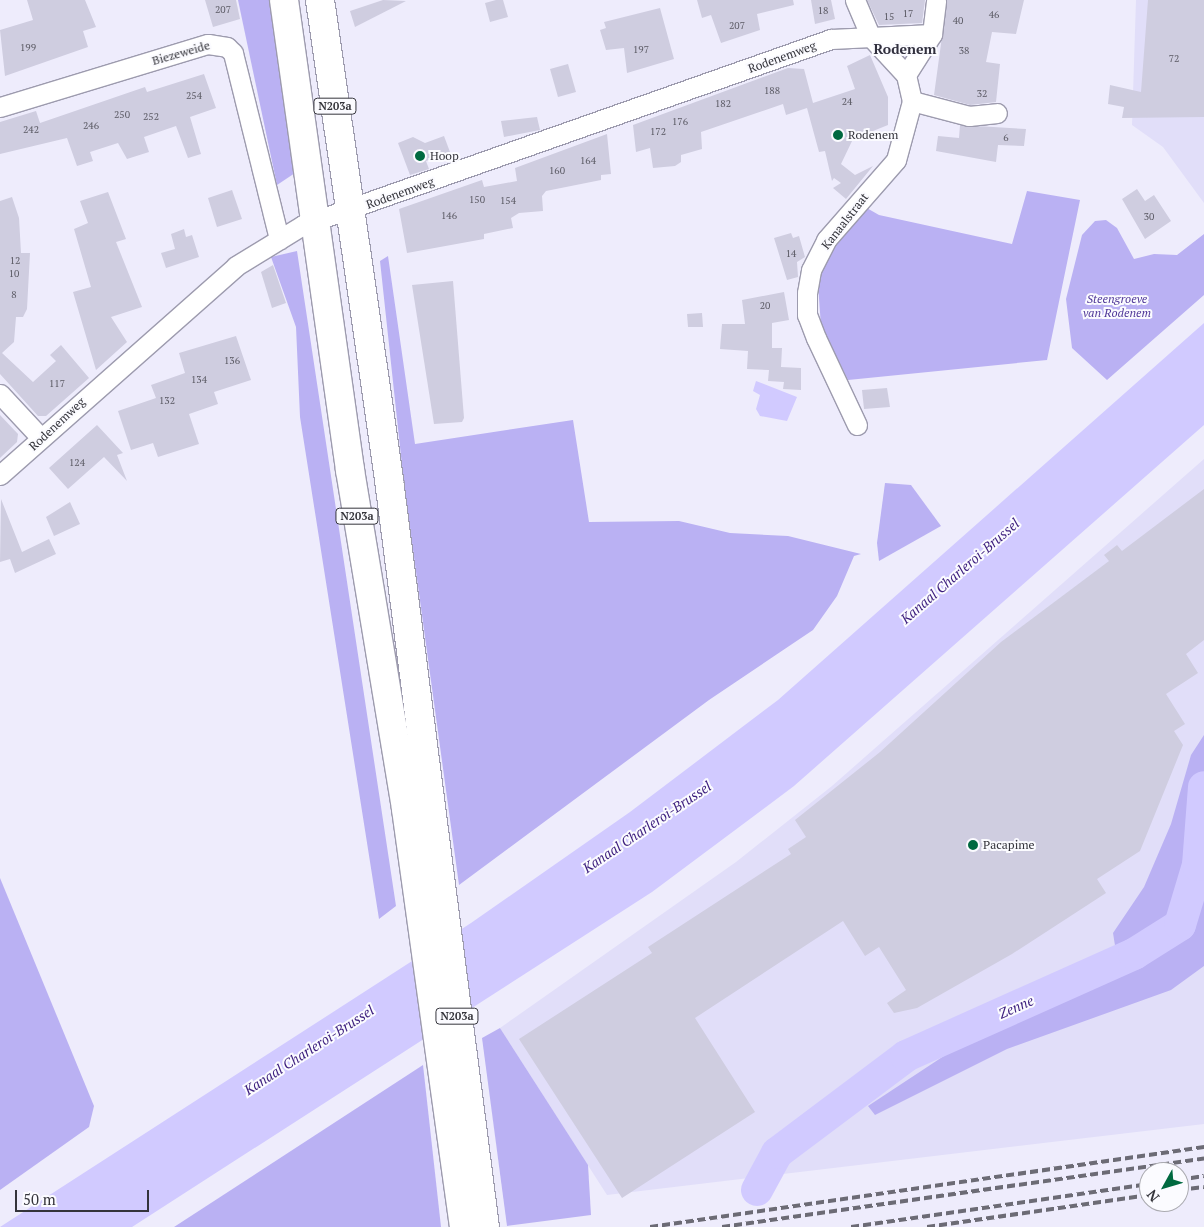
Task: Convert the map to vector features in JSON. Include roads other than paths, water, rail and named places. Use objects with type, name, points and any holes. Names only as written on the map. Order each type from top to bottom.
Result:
[{"type":"highway","name":"N203a","points":[[284,0],[352,480],[417,807],[485,1227]]},
{"type":"highway","name":"N203a","points":[[320,0],[348,212],[388,480],[417,807],[464,1227]]},
{"type":"street","points":[[855,0],[870,36],[906,75],[932,34],[936,0]]},
{"type":"street","name":"Rodenemweg","points":[[0,476],[236,266],[279,239],[316,221],[348,212],[831,40],[870,36],[932,34]]},
{"type":"street","name":"Biezeweide","points":[[0,108],[213,44],[233,53],[279,239]]},
{"type":"street","name":"Kanaalstraat","points":[[857,425],[813,330],[807,293],[811,270],[826,240],[896,160],[912,101],[906,75]]},
{"type":"street","points":[[912,101],[969,116],[998,113]]},
{"type":"street","points":[[0,394],[41,438]]},
{"type":"water","name":"Kanaal Charleroi-Brussel","points":[[1204,323],[1204,425],[794,786],[652,892],[132,1227],[0,1227],[471,923],[630,812],[778,700]]},
{"type":"water","points":[[756,381],[797,397],[787,421],[760,416],[756,409],[760,395],[753,391]]},
{"type":"waterway","name":"Zenne","points":[[757,1190],[777,1153],[906,1056],[1134,954],[1180,925],[1198,865],[1204,787]]},
{"type":"railway","points":[[650,1227],[1204,1147]]},
{"type":"railway","points":[[722,1227],[1204,1158]]},
{"type":"railway","points":[[1189,1178],[1204,1176]]},
{"type":"railway","points":[[851,1227],[1139,1185]]},
{"type":"railway","points":[[1189,1189],[1204,1187]]},
{"type":"railway","points":[[927,1227],[1139,1196]]},
{"type":"place","name":"Rodenem","points":[[838,135]]},
{"type":"place","name":"Hoop","points":[[420,156]]},
{"type":"place","name":"Pacapime","points":[[973,845]]},
{"type":"district","name":"Rodenem","points":[[905,49]]},
{"type":"park label","name":"Steengroeve van Rodenem","points":[[1117,306]]}]
